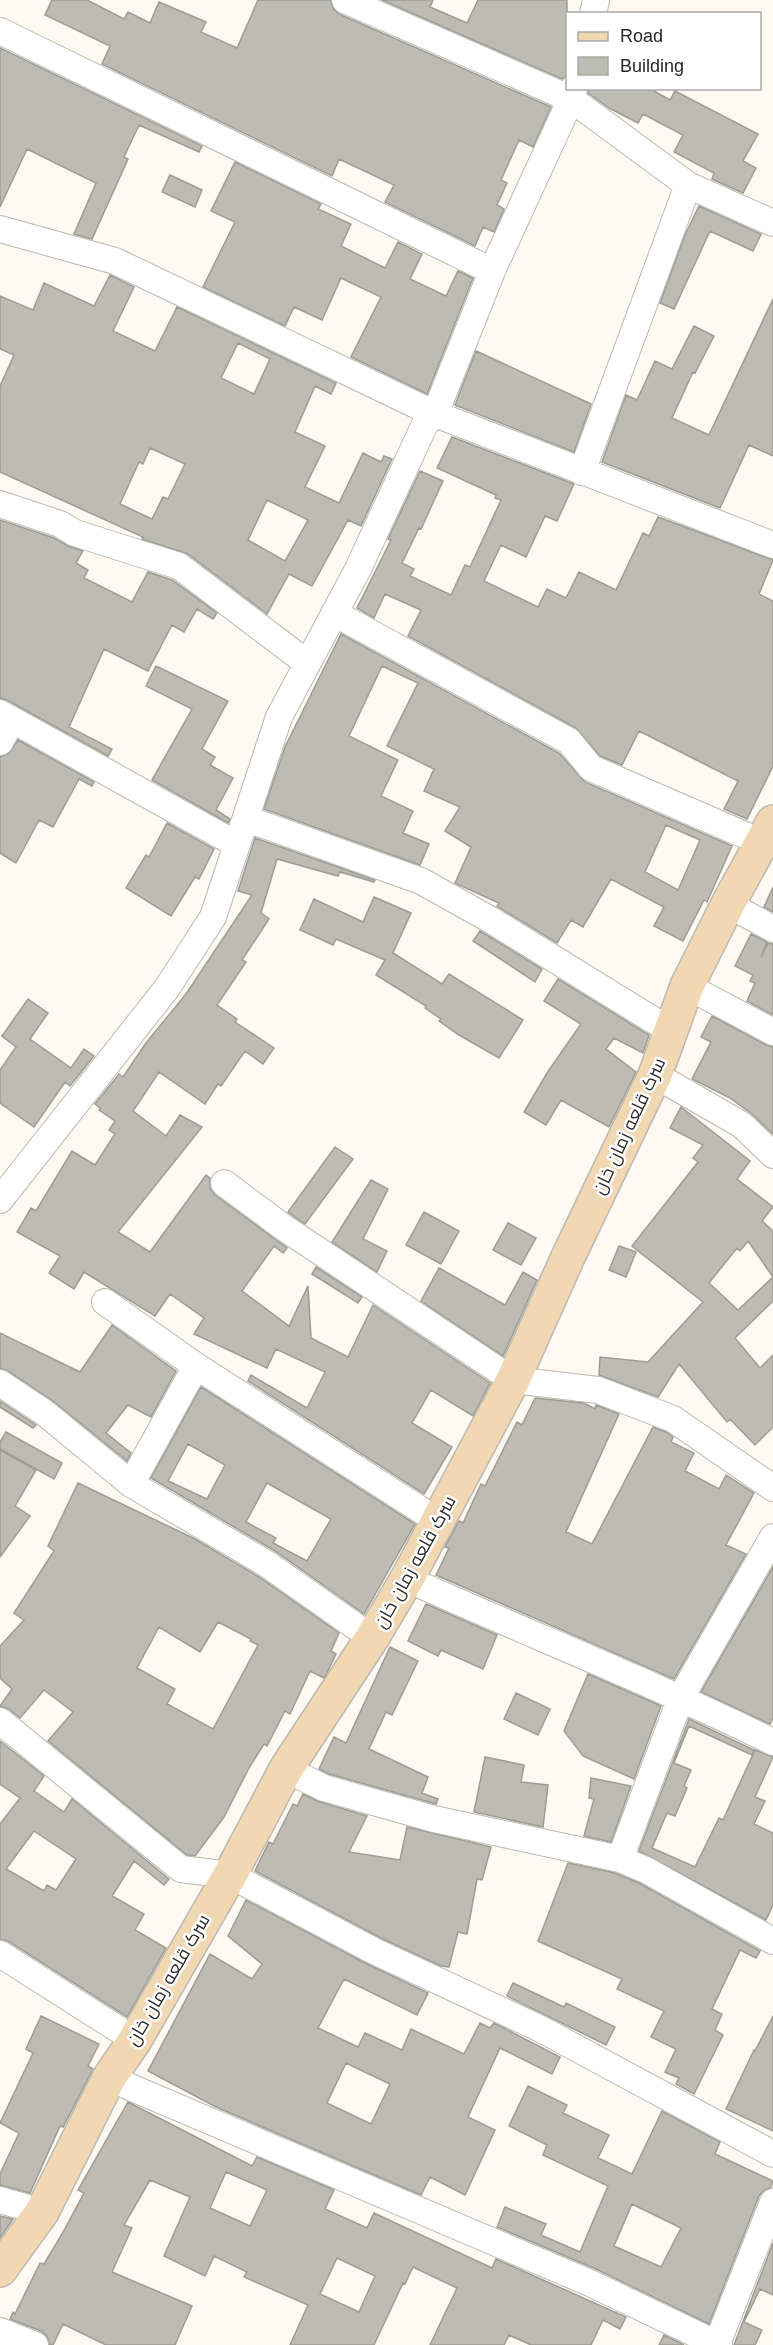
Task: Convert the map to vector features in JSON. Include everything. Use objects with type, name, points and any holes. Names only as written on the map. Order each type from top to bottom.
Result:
[{"type":"street","points":[[345,0],[573,94],[688,186],[773,223]]},
{"type":"street","points":[[0,31],[492,271]]},
{"type":"street","points":[[0,1200],[167,988],[213,917],[279,717],[358,570],[425,424],[435,414],[492,271],[573,94]]},
{"type":"street","points":[[582,472],[688,186]]},
{"type":"street","points":[[0,229],[115,261],[435,414],[773,545]]},
{"type":"street","points":[[0,504],[60,524],[75,533],[179,566],[308,663]]},
{"type":"street","points":[[334,614],[569,741],[591,768],[767,832]]},
{"type":"street","points":[[0,742],[6,716],[236,844]]},
{"type":"street","points":[[247,819],[421,881],[491,920],[671,1031]]},
{"type":"street","name":"سرک قلعه زمان خان","points":[[0,2270],[42,2212],[109,2078],[135,2040],[230,1875],[286,1769],[372,1638],[438,1521],[513,1380],[568,1257],[656,1075],[687,986],[767,832]]},
{"type":"street","points":[[728,904],[773,929]]},
{"type":"street","points":[[687,986],[773,1032]]},
{"type":"street","points":[[656,1075],[742,1125],[773,1155]]},
{"type":"street","points":[[224,1183],[283,1227],[513,1380],[598,1390],[673,1419],[773,1488]]},
{"type":"street","points":[[105,1302],[196,1366],[438,1521]]},
{"type":"street","points":[[131,1484],[196,1366]]},
{"type":"street","points":[[0,1383],[45,1413],[131,1484],[267,1564],[372,1638]]},
{"type":"street","points":[[620,1859],[681,1697],[773,1537]]},
{"type":"street","points":[[407,1579],[535,1637],[681,1697],[773,1742]]},
{"type":"street","points":[[0,1721],[181,1869],[230,1875],[374,1951],[539,2028],[773,2154]]},
{"type":"street","points":[[286,1769],[324,1788],[434,1819],[620,1859],[646,1870],[773,1941]]},
{"type":"street","points":[[0,1954],[135,2040]]},
{"type":"street","points":[[109,2078],[590,2283],[718,2344],[773,2202]]},
{"type":"street","points":[[0,2200],[42,2212]]},
{"type":"street","points":[[0,2331],[35,2345]]},
{"type":"building","points":[[52,0],[87,0],[124,19],[128,12],[150,23],[159,2],[206,22],[201,32],[237,48],[258,0],[330,0],[333,8],[339,14],[551,107],[533,147],[519,140],[501,180],[507,183],[497,205],[504,209],[494,232],[483,227],[475,246],[385,202],[394,185],[339,159],[332,176],[102,64],[110,46],[45,15]]},
{"type":"building","points":[[382,0],[433,0],[430,7],[467,23],[478,0],[567,0],[566,76],[562,79]]},
{"type":"building","points":[[0,48],[202,146],[199,152],[139,125],[124,157],[128,159],[92,239],[74,234],[96,183],[27,149],[0,207]]},
{"type":"building","points":[[589,90],[652,90],[670,100],[675,91],[758,134],[743,161],[756,168],[743,193],[712,179],[714,173],[674,152],[683,135],[643,114],[638,123],[609,108],[588,93]]},
{"type":"building","points":[[235,162],[321,204],[318,209],[351,224],[341,246],[385,268],[398,242],[422,254],[410,279],[446,296],[458,271],[473,278],[427,394],[351,357],[381,297],[341,278],[322,320],[294,307],[285,326],[203,287],[235,222],[211,211]]},
{"type":"building","points":[[170,175],[202,190],[195,207],[162,192]]},
{"type":"building","points":[[699,206],[761,234],[753,251],[710,231],[674,309],[660,303],[685,235]]},
{"type":"building","points":[[110,275],[134,287],[113,331],[155,351],[177,307],[336,383],[331,394],[315,386],[295,432],[325,446],[305,487],[339,503],[363,453],[381,462],[384,456],[392,459],[361,526],[348,520],[312,586],[289,574],[267,614],[188,554],[142,539],[143,537],[0,472],[0,386],[14,355],[0,349],[0,296],[33,310],[44,283],[94,306]],"holes":[[[238,343],[270,359],[254,394],[221,378]],[[150,448],[185,464],[168,499],[163,497],[152,519],[120,504],[139,462],[143,464]],[[267,500],[308,520],[285,561],[248,540]]]},
{"type":"building","points":[[773,299],[773,456],[749,445],[720,508],[602,462],[626,395],[637,400],[655,361],[672,369],[694,326],[714,336],[695,373],[693,372],[672,418],[709,435]]},
{"type":"building","points":[[476,351],[591,404],[574,452],[455,405]]},
{"type":"building","points":[[452,437],[574,484],[557,521],[545,516],[526,557],[501,545],[484,581],[538,607],[547,589],[566,598],[579,572],[616,590],[643,533],[649,536],[658,517],[773,560],[759,594],[773,601],[773,766],[747,819],[724,809],[738,781],[639,731],[622,765],[600,756],[576,728],[408,636],[421,610],[385,594],[374,618],[357,608],[391,540],[388,539],[420,471],[443,481],[402,563],[414,569],[410,576],[451,595],[465,565],[470,567],[501,500],[495,498],[496,495],[437,468]]},
{"type":"building","points":[[0,520],[54,538],[83,551],[76,563],[88,570],[84,578],[132,602],[148,572],[172,580],[217,613],[213,619],[197,609],[184,632],[172,625],[148,671],[104,649],[69,727],[112,749],[108,756],[0,698]]},
{"type":"building","points":[[341,634],[559,753],[585,782],[732,846],[707,902],[704,900],[683,941],[654,926],[664,907],[611,879],[583,927],[571,920],[557,943],[497,906],[499,903],[455,883],[471,847],[445,831],[460,807],[424,791],[434,769],[387,746],[418,683],[382,666],[349,736],[398,760],[381,796],[413,811],[403,833],[429,844],[420,865],[264,809],[285,747]],"holes":[[[666,825],[700,840],[678,890],[645,872]]]},
{"type":"building","points":[[156,666],[228,701],[202,749],[215,757],[210,765],[233,778],[216,810],[230,819],[228,823],[152,780],[192,709],[146,686]]},
{"type":"building","points":[[18,740],[94,782],[92,786],[79,779],[53,827],[39,820],[16,863],[0,853],[0,757],[8,754]]},
{"type":"building","points":[[167,823],[214,849],[199,879],[195,877],[171,916],[126,888],[146,855],[149,857]]},
{"type":"building","points":[[255,838],[375,880],[374,882],[340,872],[338,876],[277,859],[261,913],[269,919],[242,960],[246,962],[217,1005],[237,1019],[235,1022],[274,1048],[263,1064],[245,1051],[221,1086],[218,1084],[205,1104],[159,1072],[133,1111],[166,1136],[180,1115],[202,1127],[118,1232],[150,1252],[206,1175],[210,1178],[210,1188],[215,1195],[287,1248],[283,1253],[274,1246],[242,1291],[289,1326],[308,1286],[311,1338],[348,1357],[373,1305],[490,1383],[473,1416],[431,1390],[412,1423],[452,1447],[424,1494],[248,1381],[251,1375],[307,1408],[325,1372],[276,1349],[267,1368],[194,1334],[204,1318],[170,1294],[155,1316],[84,1272],[74,1289],[49,1273],[60,1256],[17,1232],[31,1208],[36,1211],[72,1151],[95,1165],[115,1134],[109,1130],[115,1121],[99,1110],[100,1108],[95,1104],[119,1074],[123,1077],[146,1043],[186,994],[252,895],[238,891]]},
{"type":"building","points":[[773,887],[773,912],[764,907]]},
{"type":"building","points":[[374,897],[411,913],[393,953],[442,984],[449,974],[523,1020],[499,1058],[459,1035],[439,1021],[441,1019],[425,1008],[426,1006],[376,975],[385,960],[336,939],[333,945],[300,930],[314,899],[363,922]]},
{"type":"building","points":[[480,931],[542,969],[535,982],[473,941]]},
{"type":"building","points":[[751,934],[767,942],[761,957],[768,943],[773,944],[773,1015],[747,1001],[755,983],[750,981],[753,975],[735,966]]},
{"type":"building","points":[[558,979],[649,1035],[643,1053],[614,1038],[606,1049],[636,1072],[609,1127],[561,1100],[546,1125],[524,1112],[547,1073],[581,1024],[544,1001]]},
{"type":"building","points":[[28,999],[48,1013],[30,1039],[71,1068],[84,1049],[94,1056],[70,1086],[65,1082],[34,1127],[0,1103],[0,1070],[16,1047],[2,1036]]},
{"type":"building","points":[[712,1016],[773,1047],[773,1134],[752,1114],[730,1098],[692,1079],[711,1042],[701,1037]]},
{"type":"building","points":[[681,1107],[750,1161],[737,1179],[773,1207],[762,1221],[773,1231],[773,1277],[773,1301],[735,1338],[760,1368],[773,1355],[773,1427],[755,1445],[730,1419],[727,1422],[679,1364],[658,1397],[599,1375],[600,1357],[648,1362],[703,1302],[632,1246],[698,1162],[693,1158],[703,1145],[670,1128]],"holes":[[[748,1241],[773,1277],[738,1310],[709,1283],[737,1248],[740,1251]]]},
{"type":"building","points":[[335,1147],[353,1159],[305,1224],[288,1212]]},
{"type":"building","points":[[371,1180],[388,1189],[363,1239],[387,1251],[377,1272],[332,1242]]},
{"type":"building","points":[[424,1212],[459,1231],[441,1264],[406,1245]]},
{"type":"building","points":[[508,1223],[536,1238],[521,1265],[493,1250]]},
{"type":"building","points":[[619,1246],[636,1252],[626,1277],[609,1270]]},
{"type":"building","points":[[316,1267],[362,1297],[358,1303],[312,1274]]},
{"type":"building","points":[[439,1268],[505,1305],[523,1272],[537,1280],[503,1356],[421,1301]]},
{"type":"building","points":[[112,1325],[176,1371],[151,1417],[128,1405],[106,1433],[131,1453],[127,1461],[53,1401],[0,1368],[0,1333],[80,1372]]},
{"type":"building","points":[[201,1387],[415,1524],[364,1614],[275,1551],[151,1478]],"holes":[[[188,1444],[225,1465],[207,1499],[168,1481]],[[267,1483],[331,1519],[307,1561],[273,1543],[276,1538],[246,1522]]]},
{"type":"building","points":[[535,1398],[584,1403],[595,1409],[596,1405],[619,1414],[566,1532],[592,1544],[653,1427],[673,1437],[671,1442],[694,1453],[685,1471],[719,1489],[726,1475],[754,1493],[726,1545],[746,1554],[674,1679],[436,1575],[449,1548],[445,1547],[459,1521],[463,1523],[481,1484],[485,1486],[517,1422],[522,1425]]},
{"type":"building","points":[[0,1401],[36,1425],[33,1428],[0,1407]]},
{"type":"building","points":[[6,1432],[62,1463],[54,1479],[0,1449],[0,1442]]},
{"type":"building","points":[[0,1450],[36,1470],[15,1506],[30,1516],[0,1557]]},
{"type":"building","points":[[78,1483],[193,1538],[259,1577],[339,1633],[331,1651],[336,1654],[324,1678],[310,1671],[290,1714],[285,1711],[267,1746],[264,1744],[249,1768],[224,1817],[195,1856],[187,1855],[48,1741],[73,1712],[44,1690],[20,1718],[9,1709],[0,1706],[12,1689],[0,1678],[0,1646],[24,1620],[14,1613],[54,1551],[48,1546]],"holes":[[[218,1622],[251,1639],[250,1641],[258,1645],[213,1729],[167,1704],[175,1689],[137,1668],[159,1627],[200,1652]]]},
{"type":"building","points":[[773,1567],[773,1718],[770,1724],[701,1692]]},
{"type":"building","points":[[426,1604],[497,1635],[483,1669],[441,1650],[438,1656],[408,1641]]},
{"type":"building","points":[[390,1647],[418,1661],[392,1715],[386,1712],[369,1749],[428,1777],[422,1793],[438,1799],[436,1804],[329,1774],[319,1769],[334,1737],[346,1743]]},
{"type":"building","points":[[588,1674],[661,1706],[634,1779],[583,1756],[564,1731]]},
{"type":"building","points":[[516,1693],[550,1709],[538,1735],[504,1719]]},
{"type":"building","points":[[689,1719],[754,1750],[752,1755],[689,1726],[674,1763],[691,1770],[684,1786],[687,1788],[675,1816],[667,1813],[652,1848],[695,1867],[719,1818],[723,1820],[755,1750],[773,1757],[755,1797],[765,1801],[754,1824],[773,1833],[773,1905],[766,1920],[639,1851]]},
{"type":"building","points":[[0,1741],[44,1776],[34,1791],[64,1812],[72,1799],[169,1879],[164,1885],[134,1861],[112,1896],[144,1914],[135,1930],[166,1948],[127,2017],[8,1941],[0,1939],[0,1824],[20,1798],[0,1784]],"holes":[[[34,1831],[76,1859],[56,1890],[47,1885],[44,1891],[6,1869]]]},
{"type":"building","points":[[485,1757],[524,1765],[521,1782],[548,1785],[543,1827],[474,1812]]},
{"type":"building","points":[[591,1778],[631,1786],[611,1842],[584,1836],[594,1799],[589,1798]]},
{"type":"building","points":[[303,1794],[320,1802],[367,1816],[349,1852],[400,1860],[407,1827],[491,1847],[482,1880],[477,1879],[467,1934],[458,1932],[449,1967],[441,1966],[381,1938],[255,1871],[269,1842],[273,1844],[293,1804],[297,1806]]},
{"type":"building","points":[[568,1863],[615,1873],[639,1883],[760,1951],[756,1958],[740,1950],[712,2009],[722,2014],[715,2030],[723,2035],[694,2094],[676,2084],[679,2078],[665,2072],[676,2049],[651,2037],[664,2011],[617,1989],[622,1979],[538,1941]]},
{"type":"building","points":[[246,1900],[367,1964],[428,1993],[417,2015],[344,1979],[318,2028],[358,2047],[365,2033],[402,2050],[411,2029],[464,2054],[480,2023],[490,2028],[494,2023],[560,2057],[552,2074],[500,2048],[468,2117],[495,2130],[465,2195],[430,2177],[421,2195],[216,2107],[148,2071],[210,1954],[252,1979],[262,1964],[228,1936]],"holes":[[[346,2063],[390,2084],[371,2124],[327,2103]]]},
{"type":"building","points":[[513,1983],[564,2007],[566,2003],[615,2027],[606,2045],[507,1996]]},
{"type":"building","points":[[41,2016],[99,2044],[88,2066],[93,2069],[63,2127],[60,2126],[30,2193],[0,2185],[0,2174],[19,2133],[0,2123],[33,2053],[26,2049]]},
{"type":"building","points":[[773,2016],[773,2131],[726,2109]]},
{"type":"building","points":[[528,2086],[567,2105],[563,2113],[609,2135],[598,2158],[632,2174],[662,2111],[720,2142],[715,2154],[773,2181],[771,2187],[759,2196],[709,2324],[596,2269],[497,2227],[505,2207],[546,2224],[541,2235],[580,2252],[608,2186],[543,2155],[547,2145],[509,2126]],"holes":[[[632,2204],[681,2228],[661,2267],[614,2246]]]},
{"type":"building","points":[[128,2102],[252,2166],[257,2157],[334,2190],[325,2209],[367,2228],[374,2213],[492,2268],[496,2259],[626,2317],[620,2329],[603,2320],[591,2345],[531,2345],[509,2335],[504,2345],[430,2345],[457,2288],[413,2267],[374,2345],[290,2345],[308,2305],[244,2277],[247,2272],[214,2256],[205,2276],[164,2256],[190,2197],[150,2180],[124,2225],[132,2228],[112,2272],[192,2306],[175,2345],[106,2345],[63,2324],[53,2345],[50,2345],[47,2336],[41,2331],[10,2319],[13,2312],[15,2314],[40,2263],[44,2264],[84,2193],[78,2190]],"holes":[[[226,2172],[267,2190],[250,2226],[210,2208]],[[337,2258],[375,2276],[359,2312],[320,2294]]]},
{"type":"building","points":[[0,2216],[13,2219],[0,2238]]},
{"type":"building","points":[[773,2243],[773,2295],[760,2289],[744,2322],[762,2330],[755,2345],[734,2345]]},
{"type":"building","points":[[664,2335],[684,2345],[659,2345]]}]
